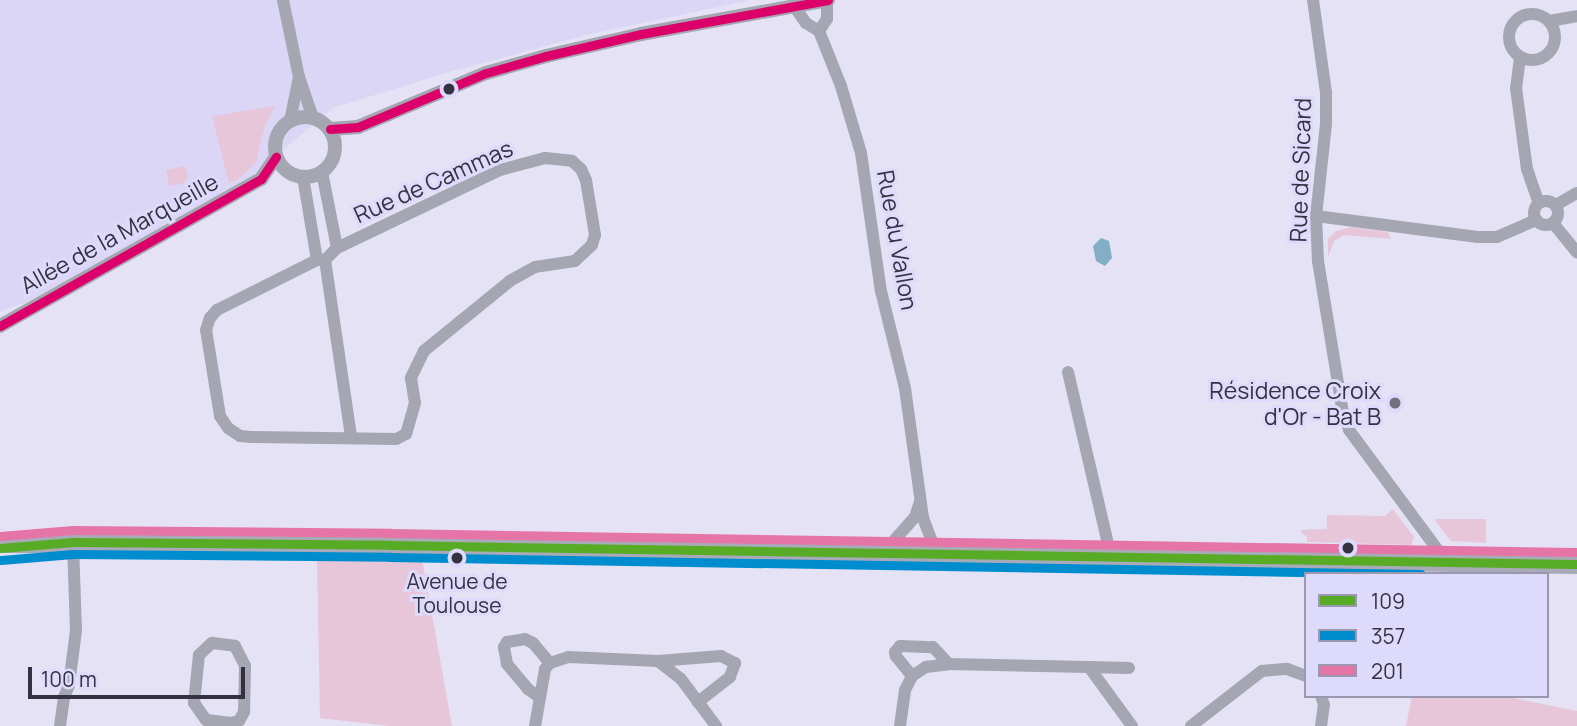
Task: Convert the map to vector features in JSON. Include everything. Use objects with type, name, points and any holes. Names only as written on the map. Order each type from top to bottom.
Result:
[{"type":"main road","points":[[5,545],[73,542],[1577,564]]},
{"type":"street","points":[[283,0],[299,77],[313,118],[330,129],[358,127],[486,73],[523,62],[641,34],[828,0],[827,19],[819,31]]},
{"type":"street","name":"Rue de Sicard","points":[[1313,0],[1326,93],[1316,216],[1318,261],[1334,369],[1349,430],[1446,561]]},
{"type":"street","name":"Rue du Vallon","points":[[794,6],[806,23],[819,31],[841,86],[861,153],[881,290],[897,343],[908,402],[920,502],[928,533],[944,554]]},
{"type":"street","points":[[1549,21],[1555,39],[1549,52],[1536,60],[1520,57],[1510,47],[1508,39],[1513,24],[1527,15],[1535,14],[1549,21],[1577,16]]},
{"type":"street","points":[[1520,57],[1516,88],[1527,169],[1539,203]]},
{"type":"street","points":[[299,77],[290,121],[276,138],[276,157],[286,171],[303,177],[322,172],[335,150],[358,127]]},
{"type":"street","points":[[290,121],[313,118]]},
{"type":"street","points":[[330,129],[335,150]]},
{"type":"street","name":"Allée de la Marqueille","points":[[261,179],[276,157]]},
{"type":"street","name":"Rue de Cammas","points":[[553,158],[572,161],[586,180],[595,235],[586,254],[575,261],[536,267],[510,281],[424,351],[411,379],[415,402],[405,434],[396,439],[351,436],[240,436],[228,428],[220,416],[206,330],[210,318],[217,310],[321,260],[337,248],[500,170],[527,161],[553,158]]},
{"type":"street","name":"Allée de la Marqueille","points":[[0,326],[261,179],[286,171]]},
{"type":"street","name":"Rue de Cammas","points":[[322,172],[337,248]]},
{"type":"street","points":[[303,177],[321,260],[351,436]]},
{"type":"street","points":[[1556,205],[1577,193]]},
{"type":"street","points":[[1549,200],[1556,205],[1558,216],[1553,223],[1543,225],[1536,220],[1534,210],[1539,203],[1549,200]]},
{"type":"street","points":[[1316,216],[1478,237],[1497,237],[1536,220]]},
{"type":"street","points":[[1553,223],[1577,253]]},
{"type":"street","points":[[1068,372],[1111,557]]},
{"type":"street","points":[[883,553],[915,517],[920,502]]},
{"type":"street","points":[[60,726],[76,629],[73,542]]},
{"type":"street","points":[[539,697],[528,689],[507,664],[504,647],[507,642],[525,639],[533,643],[550,663]]},
{"type":"street","points":[[212,643],[235,646],[242,655],[245,666],[244,712],[241,723],[216,724],[206,720],[194,703],[199,655],[212,643]]},
{"type":"street","points":[[912,676],[896,656],[895,652],[900,646],[933,647],[949,664]]},
{"type":"street","points":[[535,726],[542,674],[550,663],[568,657],[638,657],[658,661],[721,656],[729,658],[735,663],[730,677],[698,702]]},
{"type":"street","points":[[658,661],[670,668],[716,726]]},
{"type":"street","points":[[900,726],[905,690],[912,676],[926,667],[949,664],[1129,668]]},
{"type":"street","points":[[1088,667],[1132,726]]},
{"type":"street","points":[[1191,726],[1262,671],[1287,669],[1304,675]]},
{"type":"street","points":[[1321,698],[1321,726]]},
{"type":"shaded area","points":[[0,0],[751,0],[586,35],[446,73],[333,108],[228,196],[34,299],[0,312]]},
{"type":"shaded area","points":[[275,106],[264,129],[256,163],[237,180],[229,183],[212,116]]},
{"type":"shaded area","points":[[185,166],[188,177],[184,183],[169,186],[166,170]]},
{"type":"shaded area","points":[[1352,227],[1388,232],[1391,239],[1344,235],[1334,241],[1328,257],[1328,239],[1336,231]]},
{"type":"shaded area","points":[[1393,509],[1414,537],[1411,545],[1307,542],[1307,537],[1301,532],[1327,529],[1327,515],[1385,516]]},
{"type":"shaded area","points":[[1434,519],[1486,519],[1486,543],[1451,541]]},
{"type":"shaded area","points":[[422,559],[452,726],[389,726],[320,718],[317,560]]},
{"type":"shaded area","points":[[1412,698],[1513,698],[1577,711],[1577,726],[1406,726]]},
{"type":"water","points":[[1101,238],[1109,241],[1112,258],[1105,266],[1096,261],[1093,246]]},
{"type":"transit line","points":[[330,129],[358,127],[486,73],[546,56],[641,34],[828,0]]},
{"type":"transit line","points":[[0,326],[261,179],[276,157]]},
{"type":"transit line","name":"201","points":[[0,536],[73,530],[390,533],[1577,552]]},
{"type":"transit line","name":"109","points":[[0,548],[73,542],[390,545],[1577,564]]},
{"type":"transit line","name":"357","points":[[1,560],[73,554],[1304,572]]},
{"type":"place","name":"Résidence Croix d'Or - Bat B","points":[[1395,403]]},
{"type":"place","name":"Avenue de Toulouse","points":[[457,558]]}]
